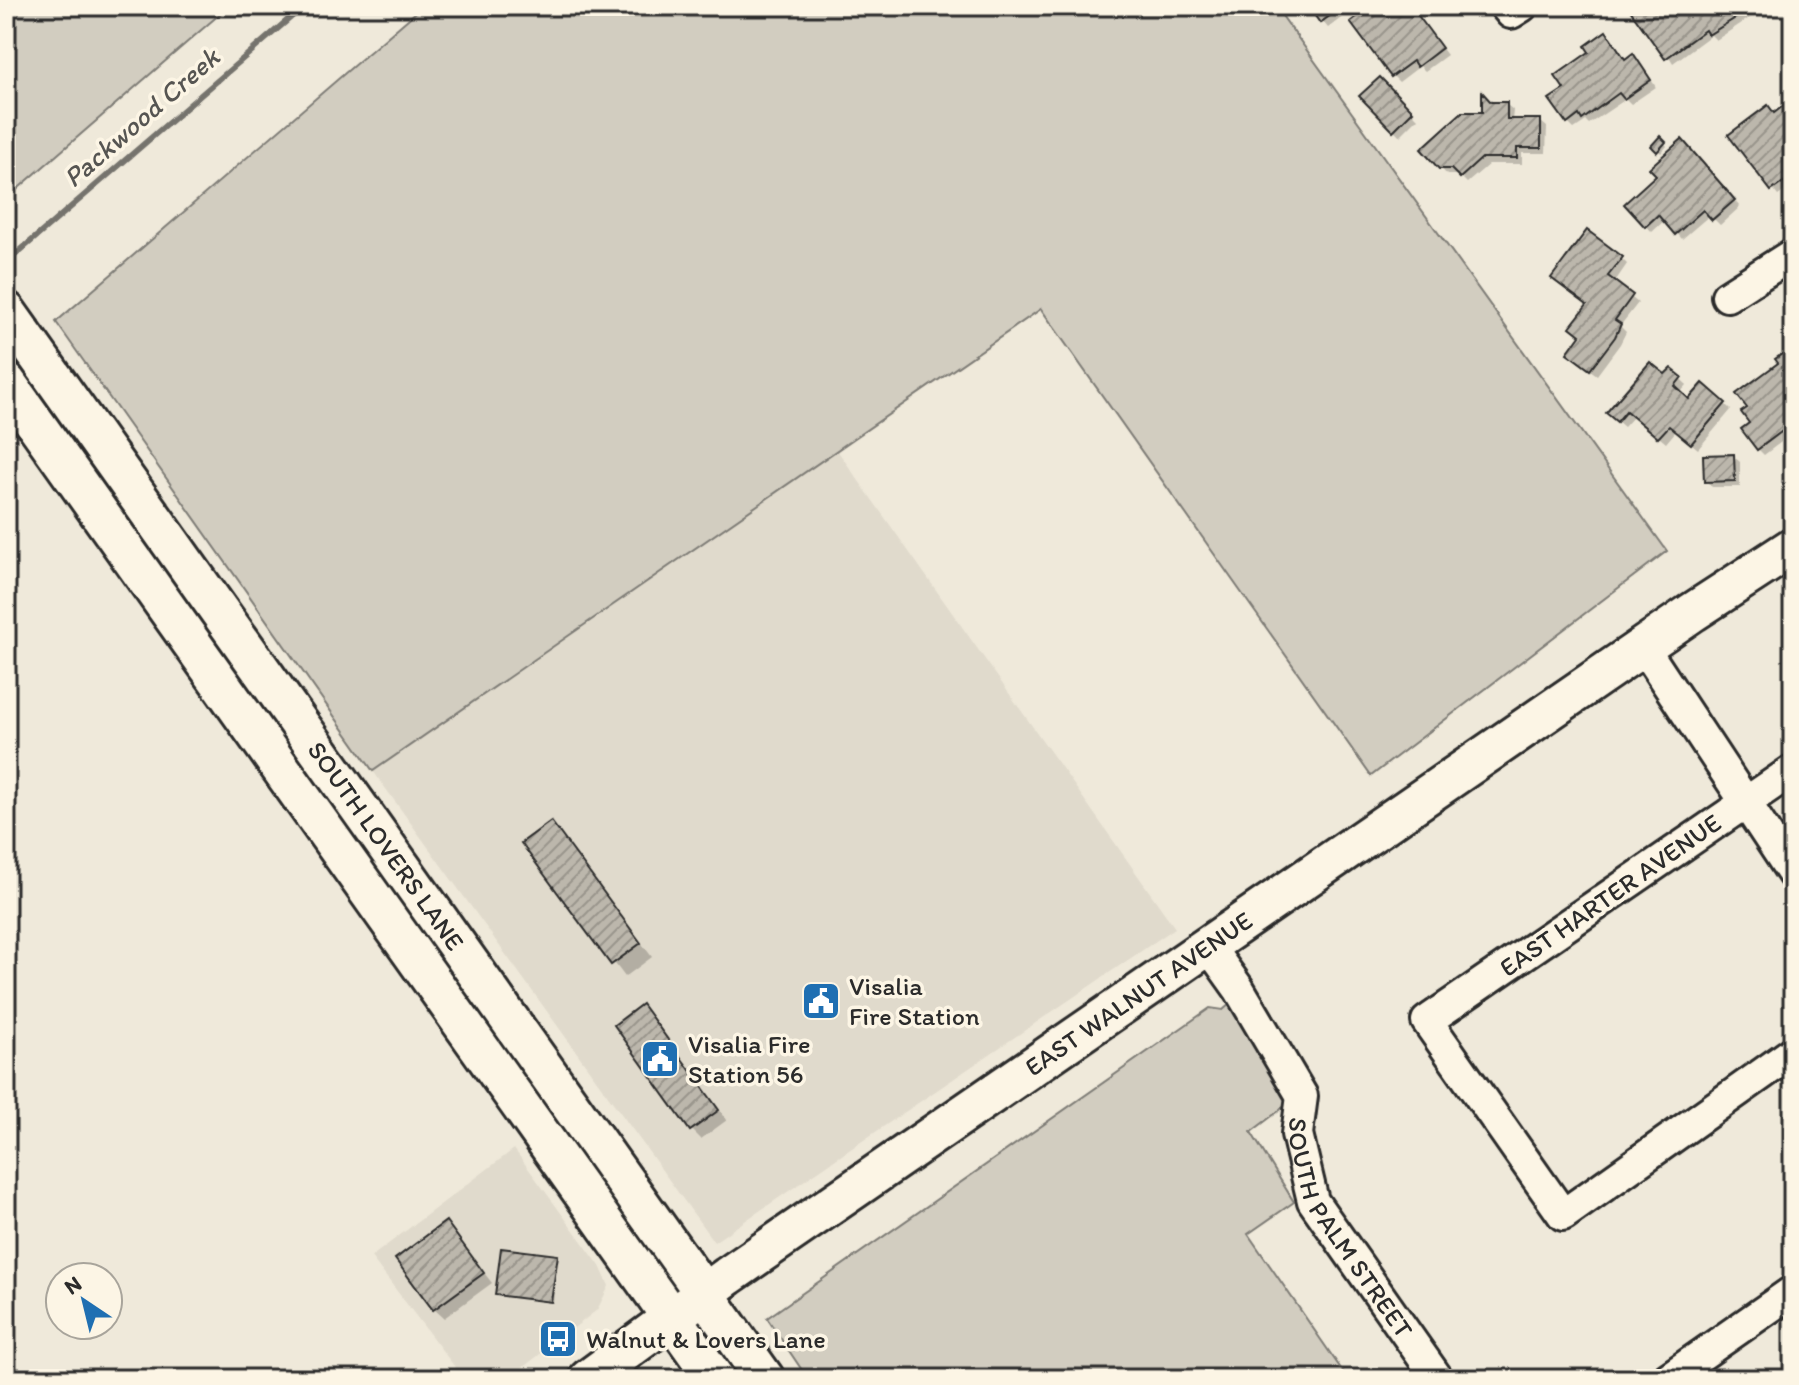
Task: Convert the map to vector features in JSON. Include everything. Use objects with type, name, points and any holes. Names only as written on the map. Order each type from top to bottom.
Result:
[{"type":"main road","name":"SOUTH LOVERS LANE","points":[[6,311],[765,1379]]},
{"type":"main road","name":"SOUTH LOVERS LANE","points":[[6,382],[300,801],[715,1379]]},
{"type":"main road","name":"EAST WALNUT AVENUE","points":[[1693,612],[1793,535]]},
{"type":"main road","name":"EAST WALNUT AVENUE","points":[[588,1379],[705,1292],[1693,612],[1793,547]]},
{"type":"street","points":[[1727,296],[1793,254]]},
{"type":"street","points":[[1643,647],[1793,874]]},
{"type":"street","name":"EAST HARTER AVENUE","points":[[1793,770],[1427,1021],[1563,1215],[1793,1052]]},
{"type":"street","name":"SOUTH PALM STREET","points":[[1209,947],[1239,989],[1302,1096],[1297,1134],[1313,1201],[1438,1379]]},
{"type":"street","points":[[1667,1379],[1703,1368],[1793,1291]]},
{"type":"shaded area","points":[[6,6],[229,6],[6,199]]},
{"type":"shaded area","points":[[423,6],[1275,6],[1667,551],[1371,776],[1041,309],[373,771],[56,322]]},
{"type":"shaded area","points":[[837,450],[1175,928],[714,1242],[373,771]]},
{"type":"shaded area","points":[[1230,1004],[1287,1088],[1289,1099],[1280,1110],[1251,1132],[1294,1202],[1248,1234],[1348,1379],[808,1379],[767,1318],[1210,1008],[1223,1010]]},
{"type":"shaded area","points":[[514,1149],[600,1266],[609,1286],[597,1310],[508,1379],[464,1379],[371,1257]]},
{"type":"building","points":[[1308,6],[1343,6],[1320,23]]},
{"type":"building","points":[[1371,6],[1411,6],[1442,48],[1417,67],[1413,61],[1391,77],[1350,22]]},
{"type":"building","points":[[1636,6],[1748,6],[1750,9],[1708,35],[1705,30],[1665,59],[1630,10]]},
{"type":"building","points":[[1606,31],[1625,59],[1633,53],[1651,80],[1624,99],[1619,93],[1582,120],[1579,115],[1567,124],[1549,99],[1564,89],[1555,76],[1589,52],[1585,46]]},
{"type":"building","points":[[1380,77],[1413,111],[1393,131],[1359,96]]},
{"type":"building","points":[[1482,92],[1491,102],[1507,102],[1507,119],[1541,119],[1541,148],[1517,148],[1517,158],[1482,158],[1460,178],[1451,169],[1439,169],[1421,149],[1462,112],[1482,112]]},
{"type":"building","points":[[1792,99],[1793,175],[1771,191],[1728,135],[1768,105],[1774,113]]},
{"type":"building","points":[[1660,136],[1666,142],[1657,152],[1651,146]]},
{"type":"building","points":[[1682,139],[1735,200],[1712,220],[1703,210],[1675,235],[1658,215],[1645,227],[1624,204],[1656,175],[1649,168]]},
{"type":"building","points":[[1587,230],[1623,257],[1608,276],[1633,295],[1615,320],[1621,324],[1615,337],[1590,370],[1567,353],[1580,335],[1570,327],[1587,305],[1551,278]]},
{"type":"building","points":[[1793,346],[1793,423],[1757,450],[1741,429],[1749,423],[1741,412],[1747,408],[1736,394],[1778,363],[1775,359]]},
{"type":"building","points":[[1650,362],[1665,374],[1671,368],[1682,377],[1675,386],[1689,399],[1703,383],[1726,403],[1691,444],[1669,426],[1658,438],[1626,411],[1617,422],[1606,413]]},
{"type":"building","points":[[1734,454],[1735,481],[1704,482],[1703,455]]},
{"type":"building","points":[[551,821],[641,943],[611,965],[521,843]]},
{"type":"building","name":"Visalia Fire Station 56","points":[[642,1004],[719,1110],[690,1131],[614,1025]]},
{"type":"building","points":[[446,1221],[484,1273],[433,1310],[395,1259]]},
{"type":"building","points":[[501,1248],[558,1255],[551,1302],[495,1295]]},
{"type":"waterway","name":"Packwood Creek","points":[[7,262],[304,6]]},
{"type":"place","name":"Visalia Fire Station","points":[[821,1001]]},
{"type":"place","name":"Visalia Fire Station 56","points":[[660,1059]]},
{"type":"place","name":"Walnut & Lovers Lane","points":[[558,1339]]}]
